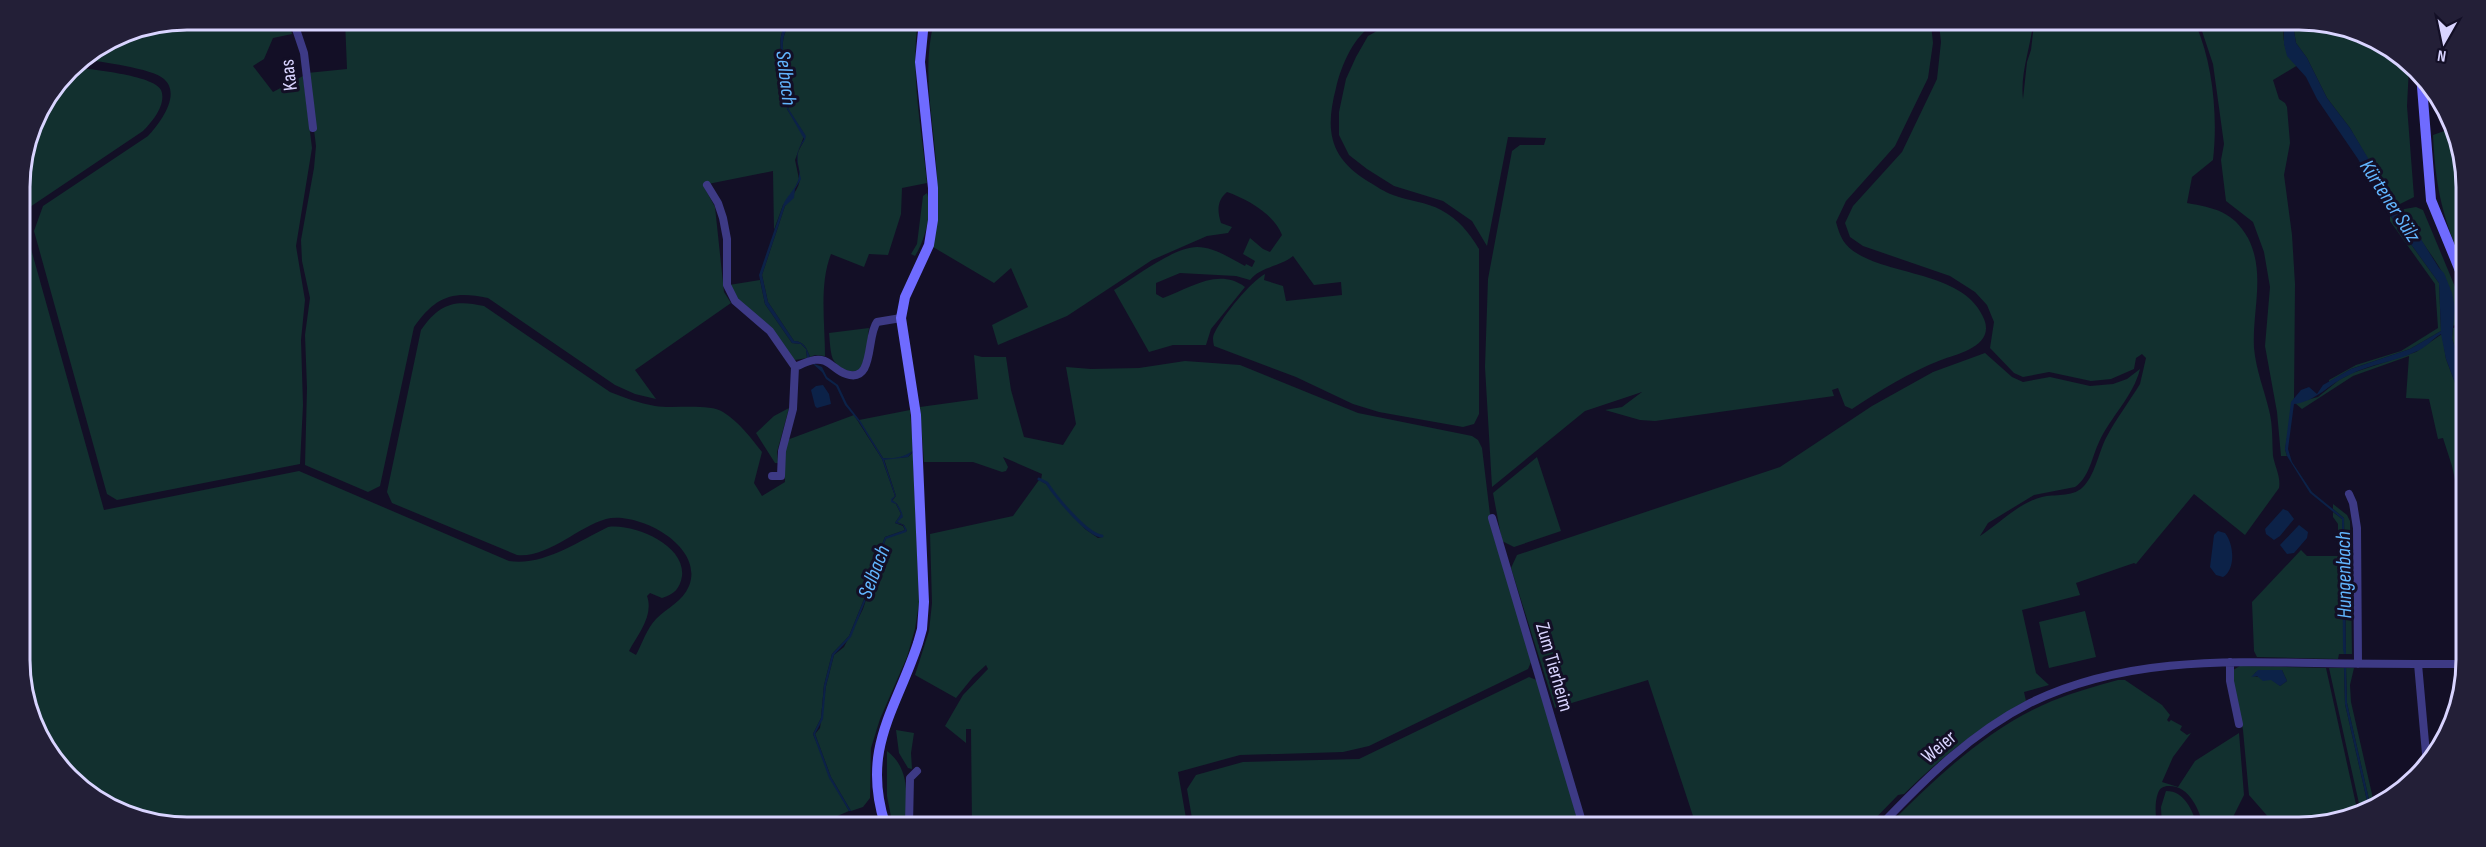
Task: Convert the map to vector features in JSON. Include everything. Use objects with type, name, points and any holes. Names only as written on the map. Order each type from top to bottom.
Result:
[{"type":"street","name":"Kaas","points":[[296,30],[304,53],[313,128]]},
{"type":"street","points":[[884,817],[878,783],[880,741],[918,643],[922,629],[924,602],[916,424],[902,318],[905,297],[929,245],[933,220],[933,188],[920,62],[923,30]]},
{"type":"street","points":[[2422,91],[2431,200],[2456,261]]},
{"type":"street","points":[[707,185],[718,203],[723,218],[727,238],[727,285],[735,301],[770,331],[795,367],[793,409],[782,451],[781,476],[772,476]]},
{"type":"street","points":[[795,367],[816,359],[824,360],[851,376],[861,372],[867,366],[872,329],[877,322],[889,318],[902,318]]},
{"type":"street","points":[[2349,494],[2353,503],[2357,528],[2358,664]]},
{"type":"street","name":"Zum Tierheim","points":[[1492,518],[1581,817]]},
{"type":"street","points":[[2239,724],[2230,681],[2229,662],[2456,664]]},
{"type":"street","name":"Weier","points":[[1889,817],[1957,752],[2001,720],[2029,704],[2078,685],[2136,669],[2165,665],[2229,662]]},
{"type":"street","points":[[2418,664],[2426,751]]},
{"type":"street","points":[[909,817],[910,778],[917,771]]},
{"type":"green space","points":[[291,30],[292,34],[273,38],[264,59],[253,66],[273,92],[303,76],[312,148],[296,246],[305,300],[301,340],[303,405],[300,464],[117,500],[107,494],[34,231],[43,206],[148,136],[167,109],[171,93],[164,79],[149,72],[95,61],[127,42],[167,31]]},
{"type":"green space","points":[[345,30],[783,30],[780,46],[789,95],[787,109],[804,136],[795,160],[799,179],[791,197],[783,205],[774,230],[773,171],[703,185],[715,207],[724,292],[731,303],[635,370],[656,399],[635,394],[615,385],[488,298],[464,295],[445,298],[437,303],[414,327],[380,486],[368,492],[305,465],[307,388],[305,335],[310,298],[302,261],[301,240],[316,146],[307,73],[347,69]]},
{"type":"green space","points":[[787,30],[917,30],[916,82],[927,183],[902,188],[901,214],[888,255],[869,254],[864,267],[831,254],[824,291],[825,356],[810,357],[803,344],[794,341],[768,302],[762,275],[785,206],[800,181],[798,156],[805,135],[788,109],[791,94],[784,56],[784,37]]},
{"type":"green space","points":[[932,30],[1366,30],[1350,51],[1336,88],[1331,117],[1333,142],[1345,163],[1356,173],[1390,194],[1436,207],[1463,226],[1479,249],[1479,414],[1474,424],[1463,427],[1379,412],[1353,404],[1296,377],[1214,346],[1214,334],[1224,317],[1237,300],[1265,274],[1264,280],[1283,286],[1286,301],[1342,295],[1341,282],[1314,285],[1293,256],[1254,275],[1250,280],[1236,276],[1180,273],[1156,283],[1156,294],[1163,298],[1214,279],[1235,281],[1245,287],[1211,329],[1206,345],[1173,345],[1149,352],[1114,290],[1155,264],[1188,248],[1210,249],[1245,266],[1246,264],[1252,267],[1255,261],[1243,254],[1250,238],[1270,252],[1282,235],[1273,220],[1259,208],[1227,192],[1221,199],[1219,214],[1221,223],[1232,227],[1228,233],[1207,236],[1152,260],[1067,316],[998,345],[992,325],[1028,307],[1011,268],[994,283],[933,247],[937,182],[928,62]]},
{"type":"green space","points":[[1379,30],[1932,30],[1933,43],[1928,78],[1895,146],[1846,201],[1836,222],[1843,241],[1858,254],[1890,267],[1946,284],[1962,293],[1975,304],[1984,319],[1986,328],[1984,336],[1980,342],[1965,352],[1906,376],[1852,409],[1845,406],[1838,388],[1832,390],[1834,396],[1655,421],[1640,420],[1605,410],[1622,407],[1642,392],[1585,411],[1492,487],[1485,367],[1488,279],[1512,151],[1520,145],[1544,145],[1546,138],[1508,137],[1487,246],[1472,221],[1443,201],[1394,186],[1349,155],[1339,135],[1339,112],[1346,79],[1368,36]]},
{"type":"green space","points":[[1940,30],[2032,30],[2024,71],[2023,99],[2033,30],[2198,30],[2207,56],[2213,91],[2215,126],[2213,160],[2192,177],[2187,203],[2214,209],[2229,216],[2242,229],[2253,251],[2257,278],[2254,348],[2272,427],[2273,456],[2279,476],[2279,488],[2245,535],[2194,494],[2136,564],[2076,583],[2080,595],[2022,610],[2036,673],[2049,685],[2024,692],[2026,701],[1962,743],[1904,794],[1898,795],[1877,817],[1693,817],[1648,680],[1555,708],[1511,568],[1517,555],[1780,467],[1872,406],[1933,372],[1985,353],[2012,377],[2023,382],[2050,377],[2090,386],[2113,384],[2127,379],[2140,369],[2127,398],[2099,442],[2087,473],[2080,483],[2075,487],[2034,495],[1988,523],[1980,536],[2033,500],[2073,493],[2082,488],[2093,471],[2110,431],[2140,384],[2146,358],[2142,354],[2136,358],[2134,369],[2111,379],[2091,381],[2049,372],[2023,377],[2014,373],[1990,348],[1994,322],[1987,305],[1975,292],[1950,276],[1863,246],[1850,237],[1845,223],[1853,206],[1902,152],[1937,79],[1941,42]]},
{"type":"green space","points":[[2202,30],[2284,30],[2285,48],[2298,65],[2273,80],[2279,99],[2287,107],[2290,143],[2284,175],[2292,235],[2295,284],[2294,398],[2285,449],[2287,456],[2281,456],[2277,412],[2265,346],[2270,287],[2264,252],[2253,222],[2226,201],[2221,160],[2224,144],[2213,64]]},
{"type":"green space","points":[[2294,30],[2339,35],[2377,51],[2409,75],[2407,106],[2414,197],[2396,206],[2350,128],[2327,98],[2307,58],[2296,43]]},
{"type":"green space","points":[[85,69],[146,80],[161,90],[162,101],[158,112],[143,131],[30,207],[31,167],[42,127],[57,100],[76,76]]},
{"type":"green space","points":[[2445,131],[2453,157],[2456,187],[2456,247],[2441,200],[2433,135]]},
{"type":"green space","points":[[927,193],[929,208],[927,225],[915,256],[911,254],[917,244],[923,196]]},
{"type":"green space","points":[[2416,207],[2423,210],[2456,289],[2456,325],[2452,326],[2452,299],[2444,276],[2399,210]]},
{"type":"green space","points":[[2390,215],[2439,283],[2441,331],[2410,349],[2351,369],[2329,382],[2356,365],[2401,351],[2438,328],[2435,284],[2390,221]]},
{"type":"green space","points":[[30,245],[104,510],[299,471],[509,561],[535,560],[560,552],[608,527],[631,529],[656,538],[667,546],[676,555],[681,565],[682,576],[678,588],[670,595],[662,598],[650,593],[647,596],[649,603],[647,618],[629,651],[636,655],[653,623],[679,600],[689,586],[691,571],[687,558],[666,534],[635,520],[606,519],[540,552],[517,555],[392,503],[387,492],[421,330],[434,314],[456,304],[484,306],[610,392],[655,406],[700,407],[723,412],[739,425],[762,452],[754,483],[762,496],[785,482],[784,452],[787,440],[854,415],[882,459],[895,496],[891,501],[896,504],[901,514],[895,523],[903,526],[905,530],[885,537],[871,572],[867,592],[849,636],[832,654],[824,685],[821,718],[813,734],[833,783],[849,811],[835,817],[187,817],[147,812],[109,796],[76,771],[57,747],[38,710],[31,680]]},
{"type":"green space","points":[[760,280],[765,304],[792,343],[801,344],[806,349],[807,358],[795,360],[790,357],[738,300],[729,285]]},
{"type":"green space","points":[[2456,327],[2456,352],[2452,338],[2453,328]]},
{"type":"green space","points":[[869,328],[866,358],[862,367],[859,370],[850,371],[837,365],[831,352],[829,333]]},
{"type":"green space","points":[[2442,334],[2446,359],[2456,385],[2456,484],[2443,438],[2438,439],[2429,399],[2406,398],[2409,356],[2353,376],[2302,409],[2295,403],[2318,397],[2352,373],[2416,352]]},
{"type":"green space","points":[[974,355],[1006,357],[1011,390],[1024,437],[1063,445],[1076,424],[1066,367],[1139,368],[1185,361],[1240,365],[1358,413],[1472,436],[1478,440],[1482,448],[1492,531],[1532,660],[1528,669],[1369,746],[1343,752],[1240,755],[1178,772],[1186,817],[972,817],[971,729],[966,729],[966,743],[945,726],[963,695],[988,669],[986,665],[956,698],[915,675],[929,631],[932,603],[930,534],[1013,516],[1039,480],[1056,495],[1047,483],[1041,480],[1042,474],[1003,457],[1008,467],[1002,472],[973,462],[924,462],[920,407],[978,399]],"holes":[[[1060,501],[1089,530],[1102,537],[1098,538],[1085,529]]]},
{"type":"green space","points":[[789,408],[777,452],[778,463],[775,463],[756,433],[774,416]]},
{"type":"green space","points":[[910,410],[913,451],[899,458],[883,458],[859,420]]},
{"type":"green space","points":[[913,452],[919,603],[915,629],[907,657],[880,719],[871,748],[870,798],[863,807],[851,811],[831,777],[815,734],[820,728],[826,686],[834,655],[844,647],[863,609],[886,538],[907,531],[904,525],[897,522],[902,514],[897,504],[892,501],[896,496],[884,459],[908,457]]},
{"type":"green space","points":[[1537,457],[1561,531],[1514,547],[1502,541],[1493,493]]},
{"type":"green space","points":[[2333,504],[2347,515],[2350,521],[2352,654],[2346,654],[2344,518],[2333,509]]},
{"type":"green space","points":[[2333,512],[2342,519],[2344,654],[2339,654],[2338,659],[2257,657],[2254,651],[2252,602],[2301,550],[2307,556],[2338,556],[2338,524],[2333,517]]},
{"type":"green space","points":[[2085,611],[2096,657],[2049,668],[2039,622]]},
{"type":"green space","points":[[2240,666],[2326,668],[2356,806],[2319,816],[2268,817],[2249,795],[2243,730],[2233,681],[2233,670]],"holes":[[[2282,670],[2287,681],[2280,686],[2271,679],[2253,676],[2256,672]]]},
{"type":"green space","points":[[2329,668],[2344,668],[2345,704],[2367,801],[2359,805]]},
{"type":"green space","points":[[2346,668],[2354,668],[2350,685],[2351,702],[2373,798],[2369,800],[2347,703]]},
{"type":"green space","points":[[1529,677],[1539,681],[1577,817],[1192,817],[1187,789],[1196,775],[1243,762],[1359,759]]},
{"type":"green space","points":[[2125,680],[2162,705],[2170,715],[2167,720],[2169,722],[2171,720],[2182,726],[2180,730],[2187,735],[2191,733],[2173,757],[2162,782],[2178,787],[2195,761],[2239,733],[2244,795],[2233,817],[2200,817],[2188,794],[2169,786],[2159,791],[2156,817],[1897,817],[1944,772],[1985,739],[2029,712],[2077,692]]},
{"type":"green space","points":[[896,730],[914,733],[911,753],[912,769],[908,768],[899,753]]},
{"type":"green space","points":[[887,751],[895,758],[904,775],[906,817],[891,817],[887,796]]},
{"type":"green space","points":[[2166,791],[2173,792],[2183,798],[2194,817],[2162,817],[2161,807]]},
{"type":"water","points":[[783,30],[787,30],[783,46],[791,94],[788,108],[806,136],[799,149],[804,139],[787,109],[788,86],[780,46]]},
{"type":"water","points":[[2284,30],[2294,30],[2296,43],[2307,58],[2327,98],[2350,128],[2412,232],[2417,233],[2444,273],[2455,308],[2452,338],[2456,352],[2456,385],[2446,359],[2441,334],[2419,350],[2357,371],[2309,400],[2294,404],[2288,449],[2292,462],[2312,492],[2344,518],[2346,654],[2343,649],[2342,519],[2310,493],[2287,456],[2285,449],[2291,402],[2301,390],[2309,387],[2317,394],[2323,385],[2351,369],[2410,349],[2441,331],[2439,283],[2385,208],[2358,159],[2317,99],[2306,77],[2287,56]]},
{"type":"water","points":[[797,157],[801,179],[795,189],[794,198],[785,206],[762,275],[768,302],[794,341],[800,342],[805,346],[810,357],[807,358],[806,349],[801,344],[792,343],[765,304],[759,275],[783,205],[795,188],[799,176]]},
{"type":"water","points":[[812,363],[822,367],[827,377],[838,385],[847,404],[861,422],[883,458],[899,457],[913,451],[908,457],[884,460],[896,496],[892,500],[896,503],[902,512],[903,517],[897,522],[904,525],[907,530],[886,539],[873,573],[869,592],[851,637],[834,655],[826,686],[823,719],[815,734],[831,777],[851,811],[829,778],[813,734],[821,718],[824,685],[832,654],[849,636],[867,592],[871,572],[885,537],[905,530],[903,525],[895,523],[901,514],[896,504],[891,502],[891,499],[895,496],[882,459],[859,422],[845,405],[836,386],[826,379]]},
{"type":"water","points":[[823,385],[829,394],[831,404],[817,408],[811,390]]},
{"type":"water","points":[[2283,509],[2288,511],[2294,519],[2274,540],[2266,534],[2265,529]]},
{"type":"water","points":[[2299,525],[2308,532],[2307,538],[2294,553],[2287,554],[2280,545]]},
{"type":"water","points":[[2218,531],[2225,533],[2232,550],[2230,568],[2223,577],[2216,575],[2210,567],[2214,535]]},
{"type":"water","points":[[2344,668],[2346,668],[2347,703],[2369,800],[2367,801],[2345,704]]},
{"type":"water","points":[[2258,670],[2282,670],[2287,681],[2280,686],[2271,680],[2263,681],[2257,676],[2251,677]]},
{"type":"waterway","points":[[287,65],[289,80]]},
{"type":"waterway","points":[[1039,479],[1047,483],[1081,523],[1102,536]]},
{"type":"water label","name":"Selbach","points":[[786,78]]},
{"type":"water label","name":"Kürtener Sülz","points":[[2390,201]]},
{"type":"water label","name":"Selbach","points":[[874,572]]},
{"type":"water label","name":"Hungenbach","points":[[2344,575]]}]
